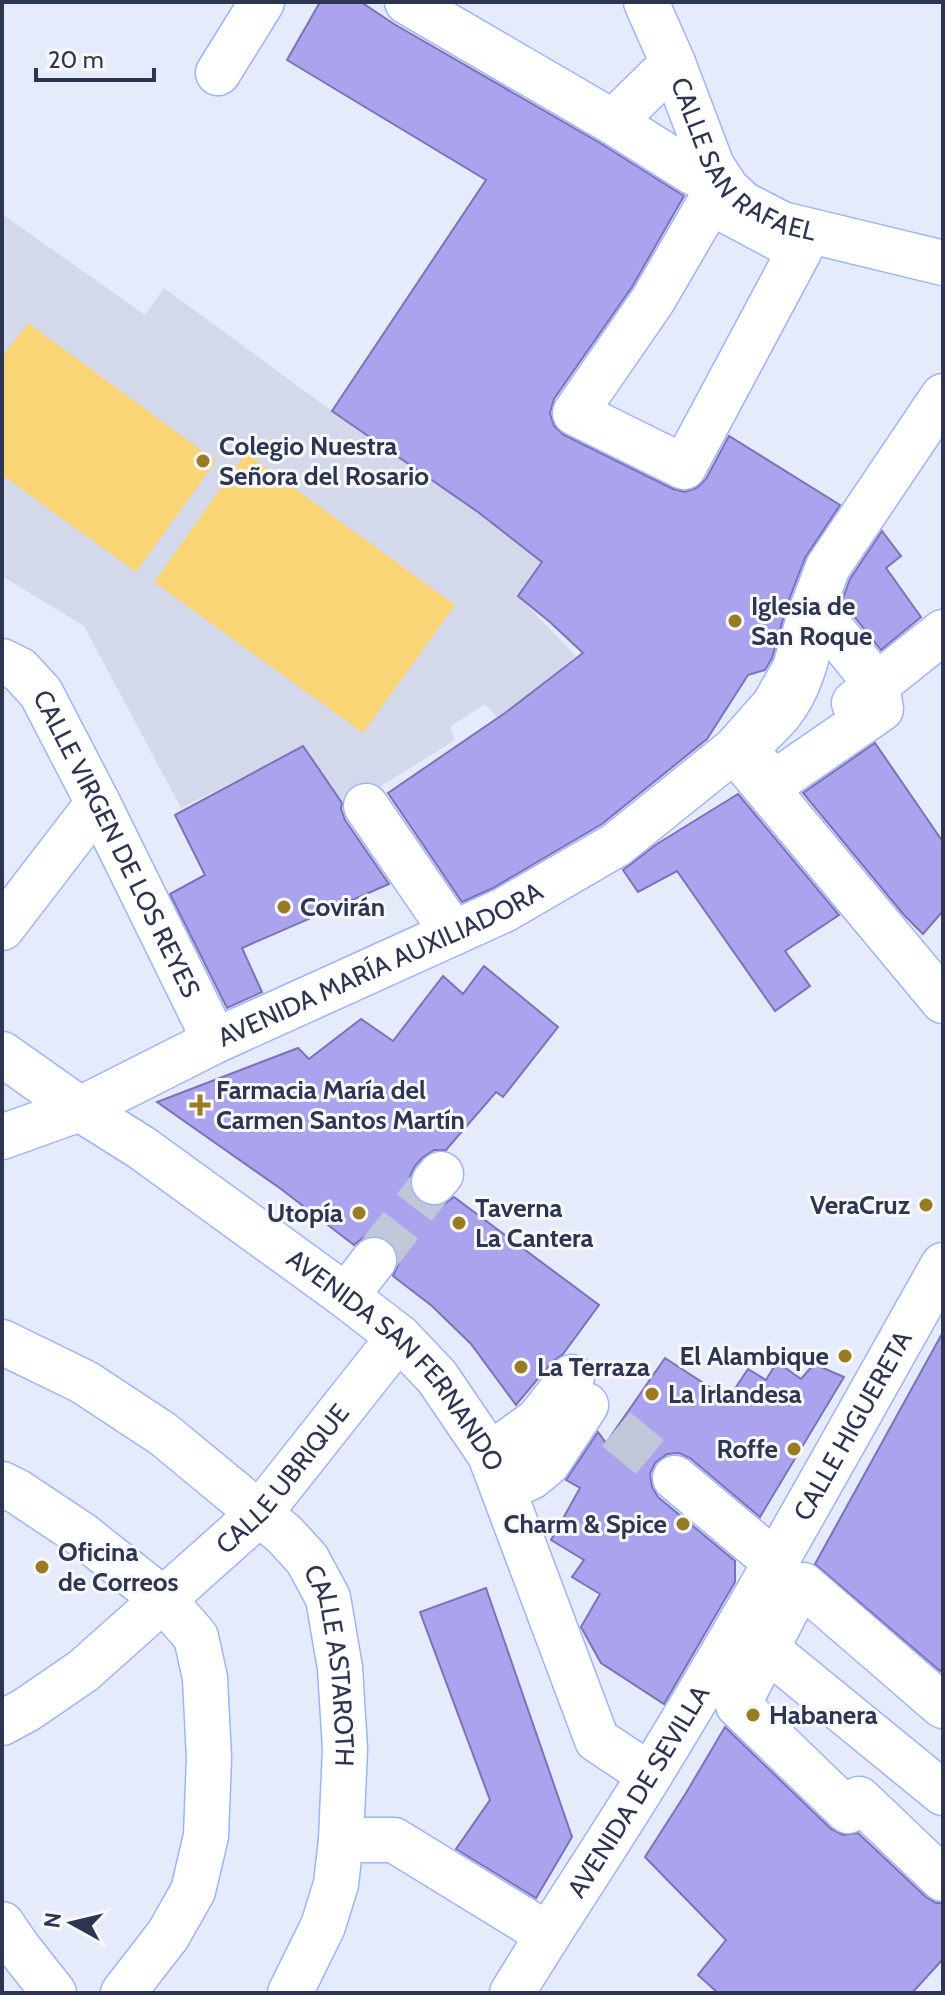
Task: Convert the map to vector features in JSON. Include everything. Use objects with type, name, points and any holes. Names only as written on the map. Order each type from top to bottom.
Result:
[{"type":"street","points":[[218,73],[262,2]]},
{"type":"street","points":[[407,2],[613,122],[692,172],[719,196],[800,250],[684,467],[575,413],[653,300],[719,196]]},
{"type":"street","name":"CALLE SAN RAFAEL","points":[[646,2],[712,166],[719,196],[743,204],[782,224],[943,263]]},
{"type":"street","points":[[613,122],[673,63]]},
{"type":"street","points":[[943,396],[828,567],[812,615],[811,648],[800,680],[782,711],[745,748],[752,766],[943,1001]]},
{"type":"street","points":[[752,766],[770,780],[781,778],[881,709],[873,688],[818,612],[812,615]]},
{"type":"street","points":[[873,688],[943,632]]},
{"type":"street","name":"CALLE VIRGEN DE LOS REYES","points":[[8,675],[41,693],[215,1041]]},
{"type":"street","name":"AVENIDA MARÍA AUXILIADORA","points":[[2,1137],[80,1109],[215,1041],[504,910],[752,766]]},
{"type":"street","points":[[2,928],[98,803]]},
{"type":"street","points":[[366,806],[453,933]]},
{"type":"street","name":"AVENIDA SAN FERNANDO","points":[[2,1054],[142,1148],[346,1296],[399,1337],[437,1377],[497,1472],[597,1740],[650,1775]]},
{"type":"street","points":[[346,1296],[374,1260]]},
{"type":"street","name":"CALLE HIGUERETA","points":[[752,1637],[775,1586],[943,1265]]},
{"type":"street","name":"CALLE UBRIQUE","points":[[2,1723],[83,1671],[259,1514],[399,1337]]},
{"type":"street","name":"CALLE ASTAROTH","points":[[2,1342],[84,1382],[163,1434],[284,1534],[307,1559],[328,1598],[340,1668],[345,1749],[341,1840],[336,1884],[323,1926],[290,1993]]},
{"type":"street","points":[[497,1472],[538,1420],[579,1391]]},
{"type":"street","points":[[675,1478],[775,1586],[803,1585],[940,1699]]},
{"type":"street","points":[[2,1484],[81,1534],[164,1600],[196,1637],[205,1678],[209,1758],[206,1836],[193,1891],[168,1935],[123,1993]]},
{"type":"street","points":[[943,1793],[752,1637],[738,1705],[848,1811],[859,1799],[943,1879]]},
{"type":"street","name":"AVENIDA DE SEVILLA","points":[[512,1993],[650,1775],[752,1637]]},
{"type":"street","points":[[341,1840],[394,1840],[547,1934]]},
{"type":"street","points":[[2,1924],[54,1993]]},
{"type":"shaded area","name":"Colegio Nuestra Señora del Rosario","points":[[2,214],[145,315],[164,288],[332,411],[478,512],[542,562],[518,596],[576,656],[498,718],[485,704],[450,727],[455,740],[346,808],[303,747],[181,808],[84,626],[2,576]]},
{"type":"shaded area","points":[[28,323],[216,461],[136,572],[2,475],[2,357]]},
{"type":"shaded area","points":[[246,453],[455,605],[363,733],[154,582]]},
{"type":"building","points":[[320,2],[361,2],[684,196],[632,287],[554,399],[550,413],[554,426],[564,435],[685,492],[697,488],[706,479],[729,436],[840,505],[805,558],[772,658],[765,670],[748,675],[707,739],[602,824],[493,888],[462,902],[388,793],[505,713],[583,653],[518,596],[542,562],[478,512],[332,411],[486,180],[287,60]]},
{"type":"building","points":[[882,531],[901,556],[886,568],[921,617],[881,650],[842,601],[850,579]]},
{"type":"building","points":[[875,743],[943,842],[943,911],[923,934],[803,793]]},
{"type":"building","points":[[303,746],[342,803],[345,820],[389,884],[242,948],[262,992],[227,1008],[170,894],[205,875],[175,815]]},
{"type":"building","points":[[738,794],[839,915],[785,951],[810,986],[775,1011],[677,871],[638,892],[623,870],[657,844]]},
{"type":"building","points":[[484,966],[558,1027],[503,1097],[496,1092],[446,1150],[434,1150],[422,1158],[410,1176],[410,1189],[418,1201],[430,1207],[443,1205],[454,1197],[599,1305],[563,1354],[552,1362],[516,1405],[471,1344],[432,1306],[393,1276],[399,1263],[397,1250],[390,1241],[377,1235],[364,1237],[354,1245],[281,1189],[157,1102],[298,1048],[309,1059],[361,1019],[393,1041],[443,976],[463,994]]},
{"type":"building","points":[[943,1332],[943,1668],[940,1671],[815,1564]]},
{"type":"building","points":[[665,1358],[728,1399],[748,1369],[766,1380],[777,1362],[801,1379],[814,1364],[844,1377],[760,1517],[690,1458],[679,1453],[667,1454],[655,1463],[650,1474],[658,1497],[735,1561],[735,1582],[664,1704],[601,1663],[581,1627],[600,1594],[572,1577],[584,1560],[551,1540],[580,1488],[566,1480],[598,1432],[606,1443]]},
{"type":"building","points":[[486,1588],[572,1837],[536,1898],[456,1849],[490,1800],[420,1612]]},
{"type":"building","points":[[725,1727],[831,1829],[843,1835],[858,1833],[926,1897],[943,1903],[943,1959],[912,1993],[718,1993],[698,1975],[726,1940],[645,1857]]},
{"type":"tunnel","points":[[374,1260],[434,1182]]},
{"type":"tunnel","points":[[616,1429],[675,1478]]},
{"type":"place","name":"Colegio Nuestra Señora del Rosario","points":[[203,461]]},
{"type":"place","name":"Iglesia de San Roque","points":[[735,621]]},
{"type":"place","name":"Covirán","points":[[284,907]]},
{"type":"place","name":"Farmacia María del Carmen Santos Martín","points":[[200,1105]]},
{"type":"place","name":"VeraCruz","points":[[926,1205]]},
{"type":"place","name":"Utopía","points":[[359,1213]]},
{"type":"place","name":"Taverna La Cantera","points":[[459,1223]]},
{"type":"place","name":"El Alambique","points":[[845,1356]]},
{"type":"place","name":"La Terraza","points":[[521,1367]]},
{"type":"place","name":"La Irlandesa","points":[[652,1394]]},
{"type":"place","name":"Roffe","points":[[794,1449]]},
{"type":"place","name":"Charm & Spice","points":[[683,1524]]},
{"type":"place","name":"Oficina de Correos","points":[[42,1567]]},
{"type":"place","name":"Habanera","points":[[753,1715]]}]
